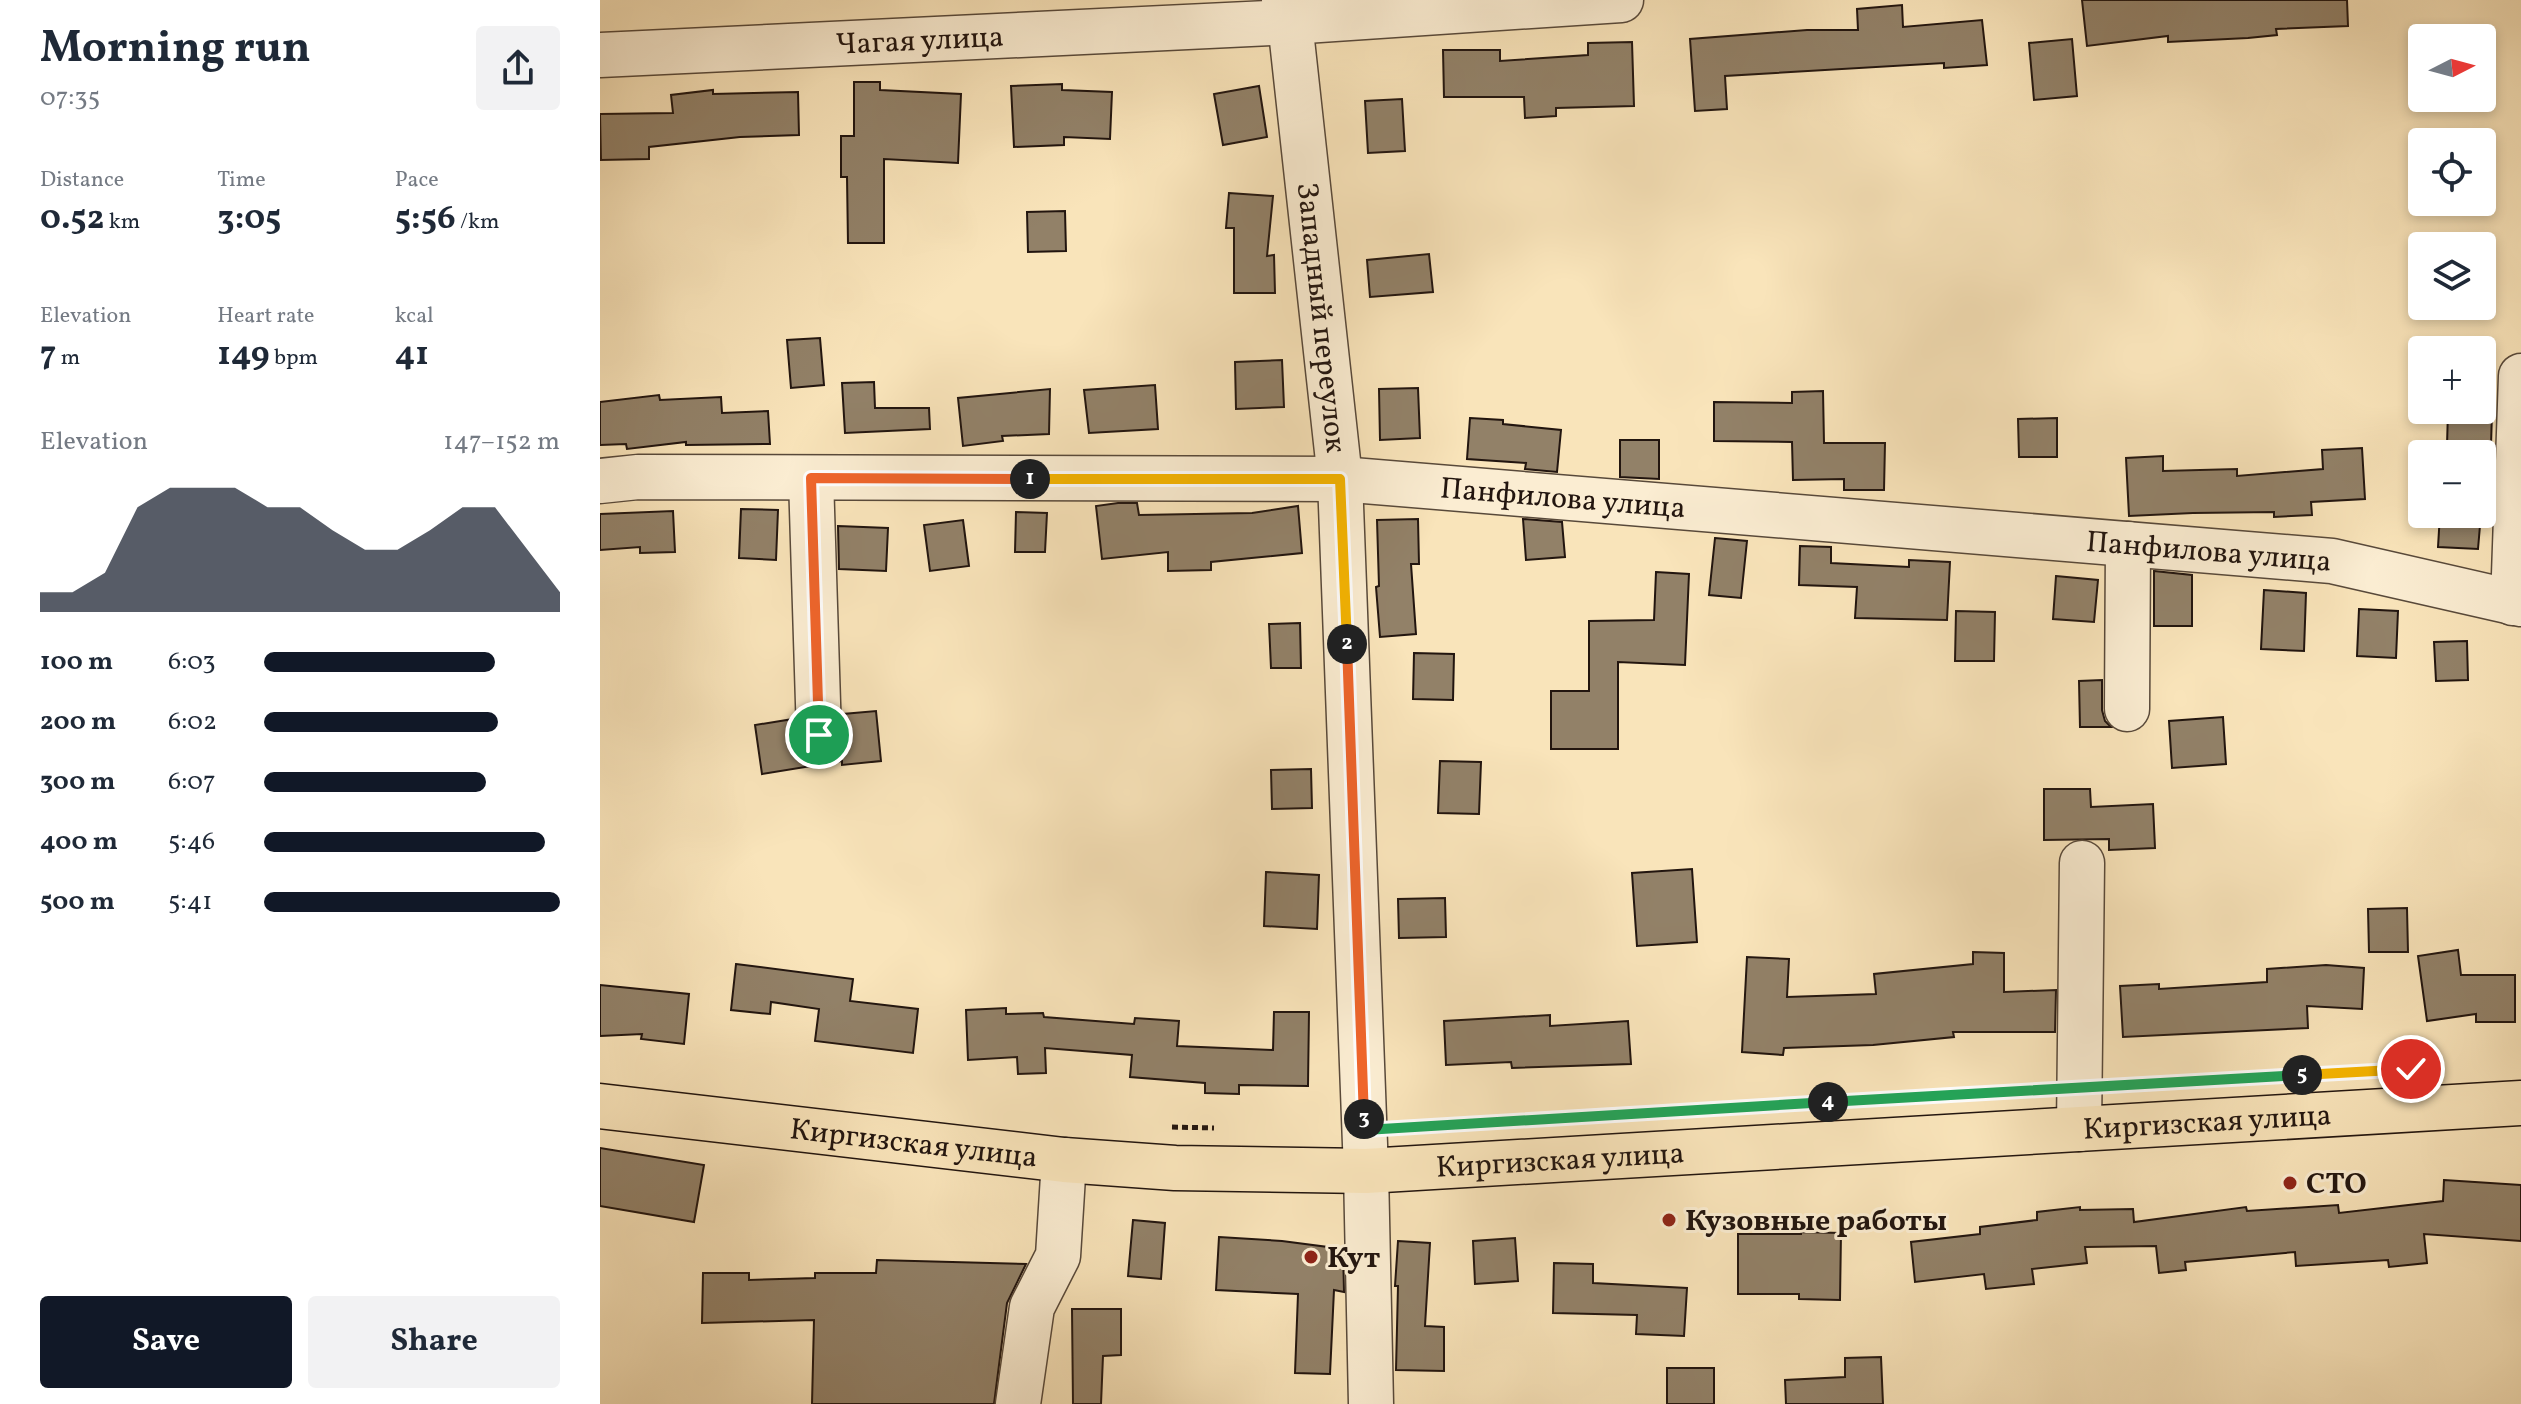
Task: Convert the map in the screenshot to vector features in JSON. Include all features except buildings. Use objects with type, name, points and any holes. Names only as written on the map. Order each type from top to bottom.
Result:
[{"type":"main road","name":"Киргизская улица","points":[[600,1106],[1064,1160],[1175,1168],[1366,1171],[2521,1103]]},
{"type":"street","name":"Чагая улица","points":[[600,55],[1287,11],[1621,0]]},
{"type":"street","name":"Западный переулок","points":[[1287,11],[1340,479],[1366,1171],[1371,1404]]},
{"type":"street","points":[[2517,604],[2521,376]]},
{"type":"street","name":"Панфилова улица","points":[[600,481],[638,477],[1340,479],[2332,561],[2517,604]]},
{"type":"street","points":[[811,478],[819,735]]},
{"type":"street","points":[[2127,709],[2128,544]]},
{"type":"street","points":[[2079,1129],[2082,863]]},
{"type":"street","points":[[1018,1404],[1032,1307],[1058,1256],[1064,1160]]},
{"type":"path","points":[[1460,1124],[2348,1072]]},
{"type":"path","points":[[1159,1127],[1222,1128]]},
{"type":"place","name":"СТО","points":[[2290,1183]]},
{"type":"place","name":"Кузовные работы","points":[[1669,1220]]},
{"type":"place","name":"Кут","points":[[1311,1257]]},
{"type":"route","points":[[819,735],[811,478],[1340,479],[1365,1130],[2411,1069]]}]
